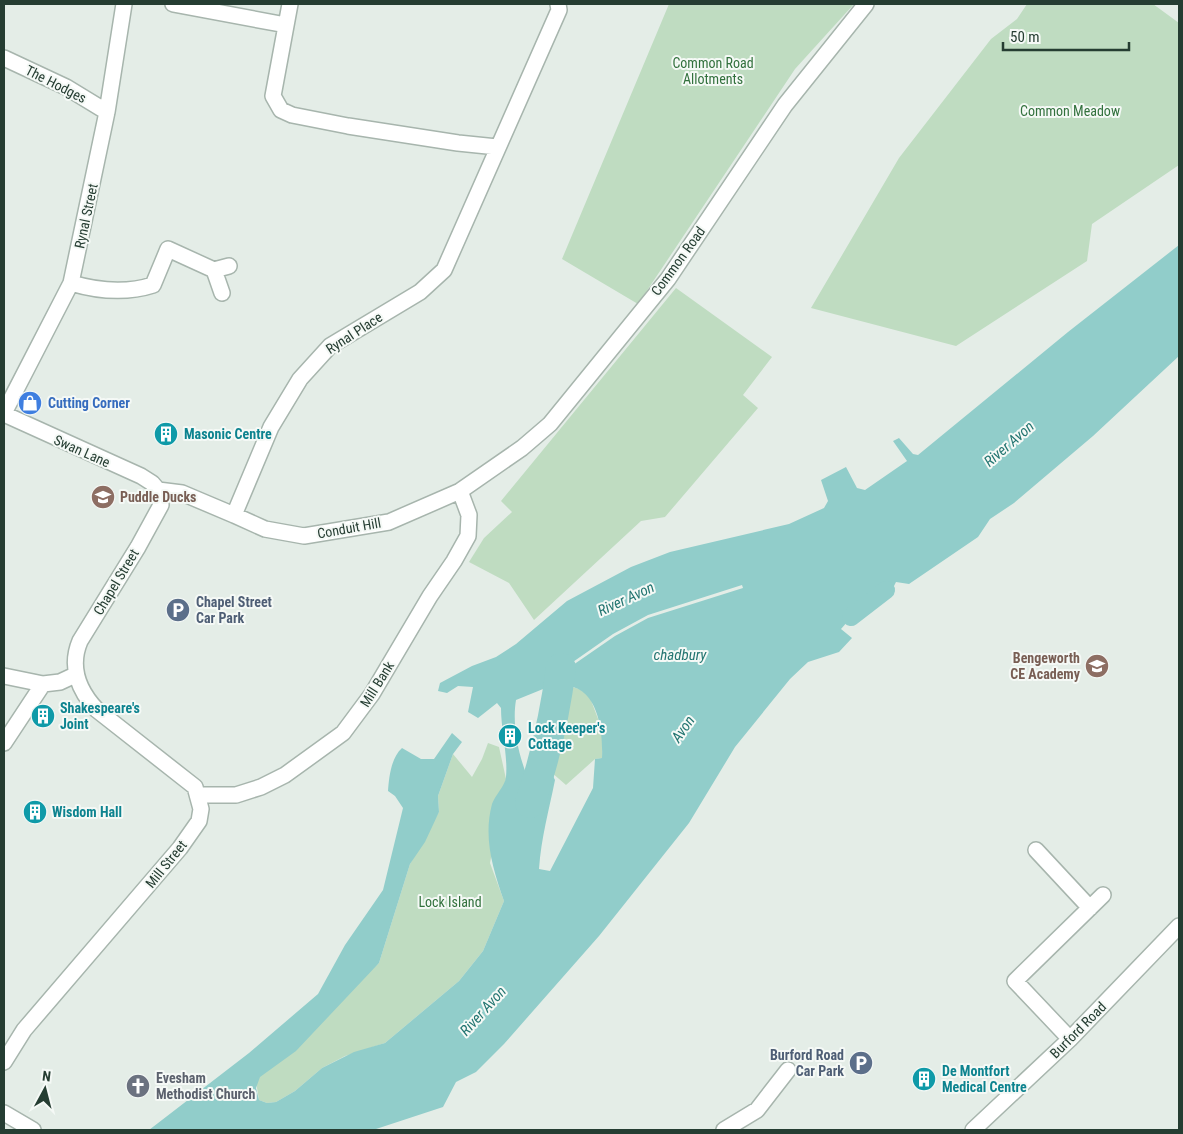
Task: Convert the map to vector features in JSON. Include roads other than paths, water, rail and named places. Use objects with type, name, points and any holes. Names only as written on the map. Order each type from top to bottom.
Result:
[{"type":"street","name":"Rynal Street","points":[[4,414],[71,283],[107,112],[124,4]]},
{"type":"street","points":[[173,4],[286,25]]},
{"type":"street","points":[[290,4],[273,96],[281,110],[292,115],[357,128],[497,147]]},
{"type":"street","name":"Rynal Place","points":[[234,515],[271,427],[300,379],[330,346],[420,292],[444,270],[559,10],[558,4]]},
{"type":"street","name":"Common Road","points":[[460,491],[522,448],[550,424],[668,279],[785,105],[866,4]]},
{"type":"street","name":"The Hodges","points":[[4,58],[66,87],[107,112]]},
{"type":"street","points":[[71,283],[105,291],[138,290],[152,285],[168,249],[214,270],[229,266]]},
{"type":"street","points":[[214,270],[222,293]]},
{"type":"street","name":"Swan Lane","points":[[4,414],[141,476],[152,483],[158,490]]},
{"type":"street","points":[[158,490],[182,493],[234,515]]},
{"type":"street","name":"Chapel Street","points":[[75,675],[77,648],[80,641],[161,506],[158,490]]},
{"type":"street","name":"Conduit Hill","points":[[234,515],[265,529],[304,536],[388,522],[460,491]]},
{"type":"street","name":"Mill Bank","points":[[199,795],[236,795],[261,787],[284,775],[343,733],[372,694],[468,536],[469,514],[460,491]]},
{"type":"street","points":[[4,676],[12,680],[43,684],[60,682],[75,675],[84,697],[97,710],[196,788],[199,795]]},
{"type":"street","points":[[4,743],[43,684]]},
{"type":"street","name":"Mill Street","points":[[4,1062],[24,1030],[180,848],[199,821],[201,809],[199,795]]},
{"type":"street","points":[[1036,850],[1090,908]]},
{"type":"street","points":[[1070,1039],[1015,981],[1103,895]]},
{"type":"street","name":"Burford Road","points":[[973,1130],[1070,1039],[1179,926]]},
{"type":"street","points":[[724,1130],[757,1110],[788,1070]]},
{"type":"street","points":[[4,1113],[27,1127]]},
{"type":"water","name":"chadbury","points":[[1179,245],[1179,356],[1093,436],[1014,503],[990,519],[978,537],[909,584],[896,582],[892,590],[876,589],[841,629],[852,638],[839,652],[808,662],[790,679],[735,747],[689,823],[599,936],[504,1044],[476,1072],[456,1082],[443,1107],[373,1130],[149,1130],[249,1053],[318,994],[345,945],[383,890],[403,808],[395,796],[388,791],[395,757],[402,748],[421,759],[434,759],[452,733],[462,742],[453,754],[438,796],[439,812],[425,842],[410,864],[379,963],[296,1051],[260,1077],[256,1088],[259,1100],[267,1103],[276,1102],[295,1091],[322,1068],[354,1052],[385,1043],[459,981],[483,951],[504,901],[490,853],[489,841],[489,817],[492,804],[506,777],[501,708],[497,703],[478,718],[468,712],[473,687],[458,686],[447,693],[438,691],[440,683],[472,666],[496,657],[516,644],[567,601],[631,567],[670,552],[789,524],[824,508],[828,501],[821,480],[846,467],[857,488],[865,490],[907,461],[893,441],[899,438],[913,454],[918,455],[1068,332]],"holes":[[[569,686],[587,696],[597,714],[600,726],[602,758],[595,759],[593,788],[550,871],[539,869],[543,835],[555,780],[548,766],[538,763],[534,772],[527,776],[517,738],[516,700],[548,687],[551,699],[549,707],[562,708]]]},
{"type":"waterway","points":[[851,617],[886,590]]},
{"type":"waterway","name":"River Avon","points":[[530,803],[549,736],[561,668]]},
{"type":"place","name":"Cutting Corner","points":[[30,403]]},
{"type":"place","name":"Masonic Centre","points":[[166,434]]},
{"type":"place","name":"Puddle Ducks","points":[[103,497]]},
{"type":"place","name":"Chapel Street Car Park","points":[[178,610]]},
{"type":"place","name":"Bengeworth CE Academy","points":[[1097,666]]},
{"type":"place","name":"Shakespeare's Joint","points":[[43,716]]},
{"type":"place","name":"Lock Keeper's Cottage","points":[[510,736]]},
{"type":"place","name":"Wisdom Hall","points":[[35,812]]},
{"type":"place","name":"Burford Road Car Park","points":[[861,1063]]},
{"type":"place","name":"De Montfort Medical Centre","points":[[924,1079]]},
{"type":"place","name":"Evesham Methodist Church","points":[[138,1086]]},
{"type":"park label","name":"Common Road Allotments","points":[[713,72]]},
{"type":"park label","name":"Common Meadow","points":[[1070,111]]},
{"type":"park label","name":"Lock Island","points":[[450,902]]},
{"type":"water label","name":"Avon","points":[[683,729]]}]
